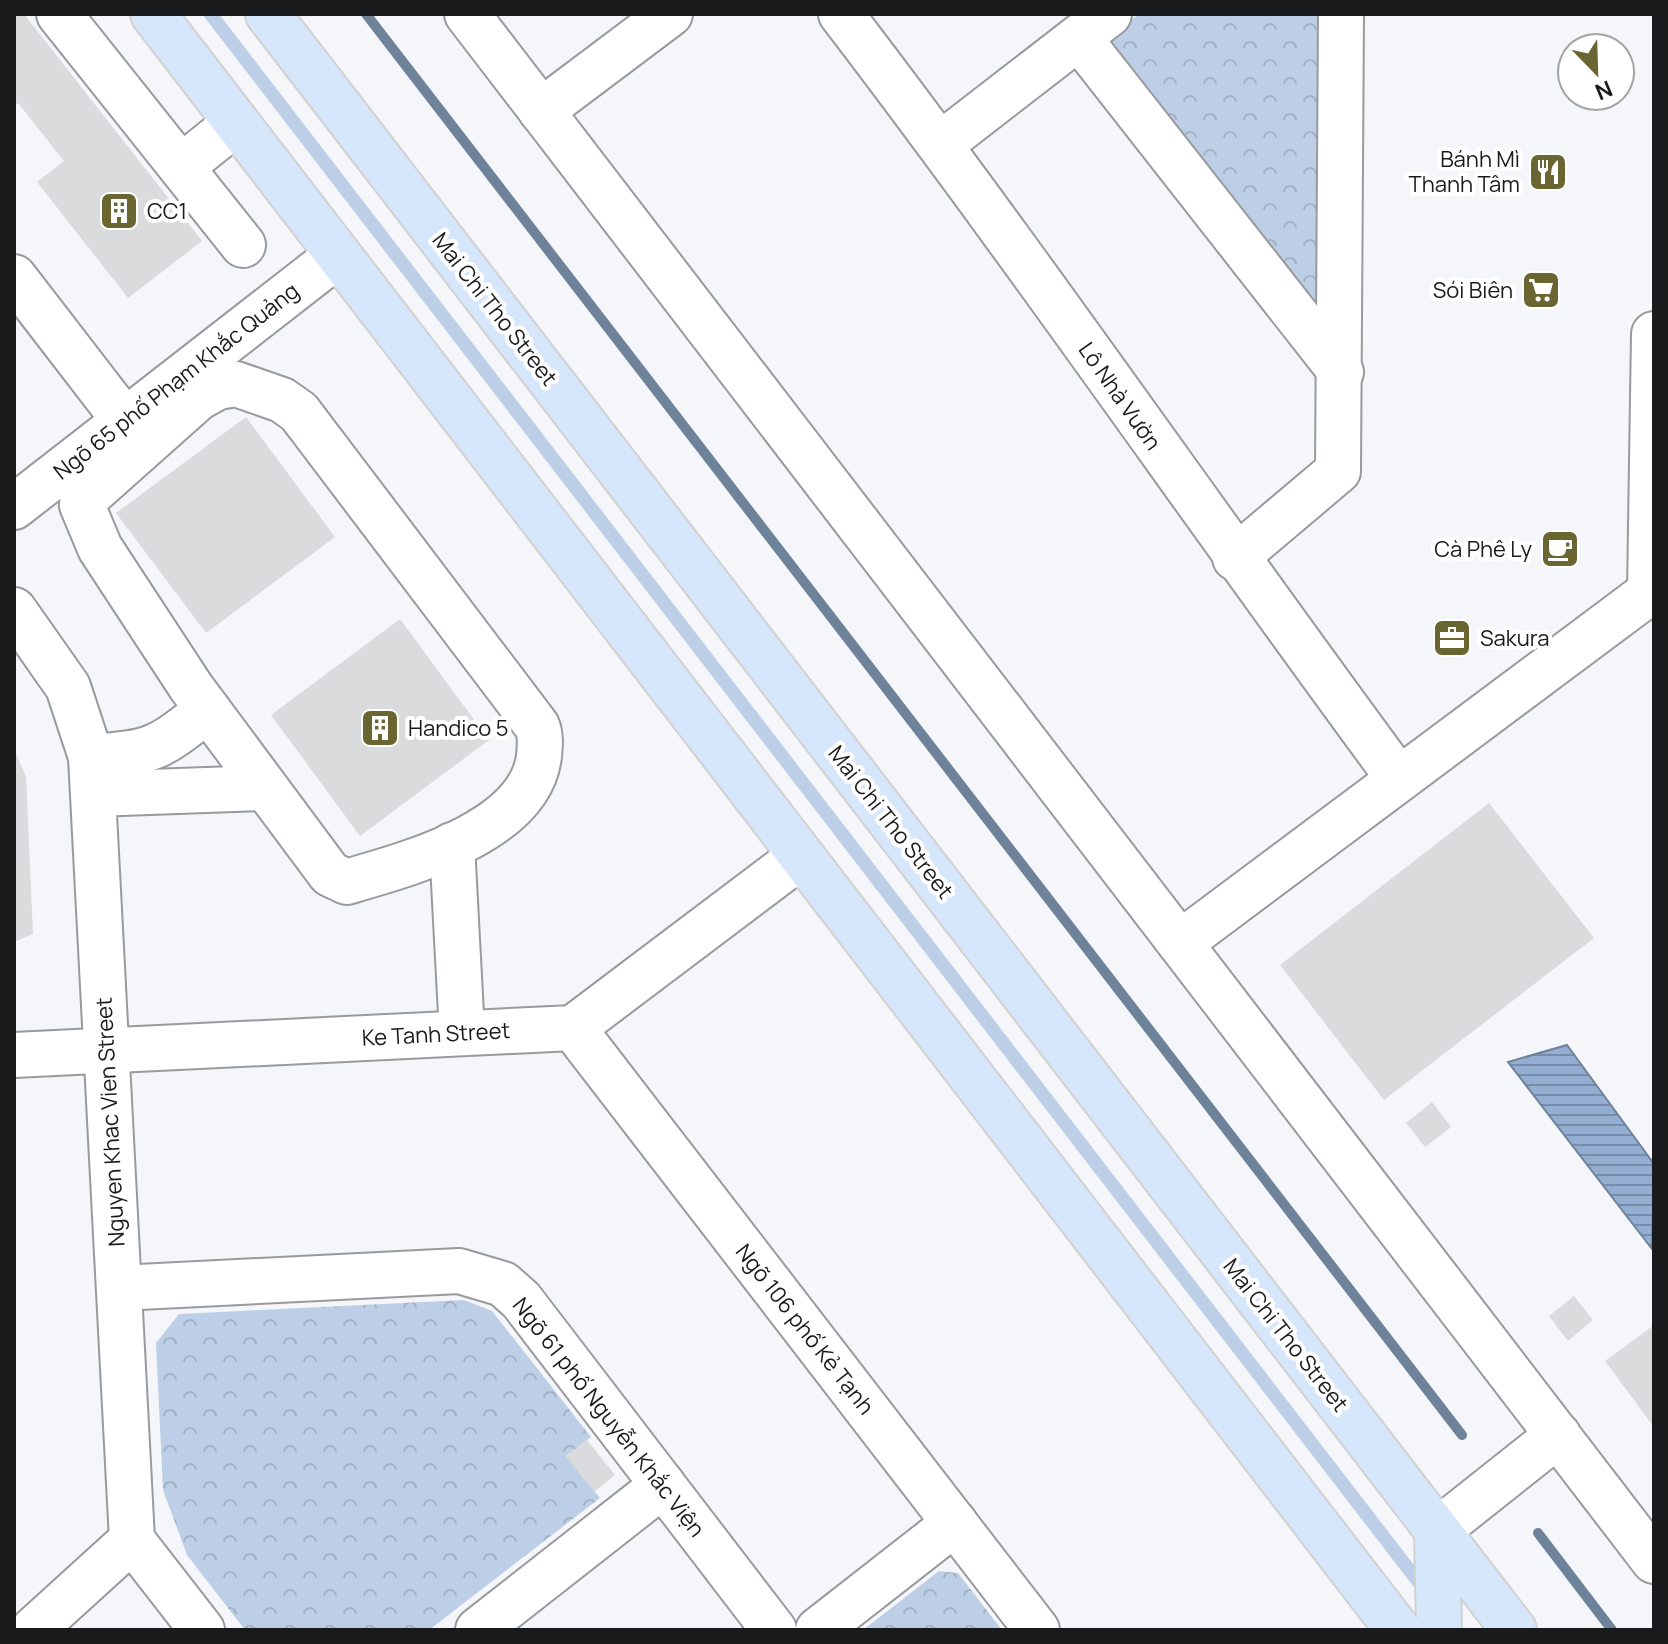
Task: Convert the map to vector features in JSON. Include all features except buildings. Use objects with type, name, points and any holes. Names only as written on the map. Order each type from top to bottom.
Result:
[{"type":"main road","points":[[153,14],[1398,1630]]},
{"type":"main road","name":"Mai Chi Tho Street","points":[[268,14],[1514,1630]]},
{"type":"main road","points":[[1437,1531],[1439,1630]]},
{"type":"street","points":[[467,14],[1654,1561]]},
{"type":"street","points":[[541,111],[670,14]]},
{"type":"street","name":"Lô Nhà Vườn","points":[[841,14],[941,144],[1235,558],[1399,779]]},
{"type":"street","points":[[1235,558],[1338,471],[1341,14]]},
{"type":"street","points":[[68,17],[243,245]]},
{"type":"street","points":[[941,144],[1094,26],[1341,372]]},
{"type":"street","points":[[181,167],[236,123]]},
{"type":"street","name":"Ngõ 65 phố Phạm Khắc Quảng","points":[[14,507],[338,255]]},
{"type":"street","points":[[14,277],[125,421]]},
{"type":"street","points":[[1180,943],[1652,594],[1654,334]]},
{"type":"street","points":[[236,384],[282,400],[299,412],[537,726],[540,733],[537,773],[527,790],[502,816],[452,845],[347,882],[330,874],[208,710],[100,548],[82,505],[125,460],[198,398],[218,387],[236,384]]},
{"type":"street","name":"Nguyen Khac Vien Street","points":[[14,610],[68,687],[92,776],[132,1540]]},
{"type":"street","points":[[92,776],[136,754],[155,749],[208,710]]},
{"type":"street","points":[[92,776],[265,788]]},
{"type":"street","points":[[452,845],[462,1033]]},
{"type":"street","points":[[573,1028],[801,856]]},
{"type":"street","name":"Ke Tanh Street","points":[[14,1055],[573,1028]]},
{"type":"street","name":"Ngõ 106 phố Kẻ Tạnh","points":[[573,1028],[1037,1630]]},
{"type":"street","name":"Ngõ 61 phố Nguyễn Khắc Viện","points":[[119,1288],[459,1271],[482,1275],[503,1284],[521,1300],[774,1630]]},
{"type":"street","points":[[1437,1531],[1558,1435]]},
{"type":"street","points":[[478,1630],[663,1485]]},
{"type":"street","points":[[818,1630],[955,1523]]},
{"type":"street","points":[[33,1630],[132,1540],[202,1630]]},
{"type":"green space","points":[[202,14],[219,14],[1464,1630],[1447,1630]]},
{"type":"green space","points":[[1139,14],[1319,14],[1324,316],[1097,44]]},
{"type":"green space","points":[[464,1300],[492,1311],[591,1437],[566,1456],[600,1498],[429,1630],[245,1630],[187,1555],[163,1490],[156,1343],[179,1314]]},
{"type":"green space","points":[[939,1571],[958,1573],[1002,1630],[863,1630]]},
{"type":"shaded area","points":[[1567,1045],[1654,1164],[1652,1249],[1508,1062]]},
{"type":"waterway","points":[[366,14],[1462,1435]]},
{"type":"waterway","points":[[1538,1533],[1612,1630]]},
{"type":"place","name":"Bánh Mì Thanh Tâm","points":[[1548,172]]},
{"type":"place","name":"CC1","points":[[119,211]]},
{"type":"place","name":"Sói Biên","points":[[1541,290]]},
{"type":"place","name":"Cà Phê Ly","points":[[1560,549]]},
{"type":"place","name":"Sakura","points":[[1452,638]]},
{"type":"place","name":"Handico 5","points":[[380,728]]}]
